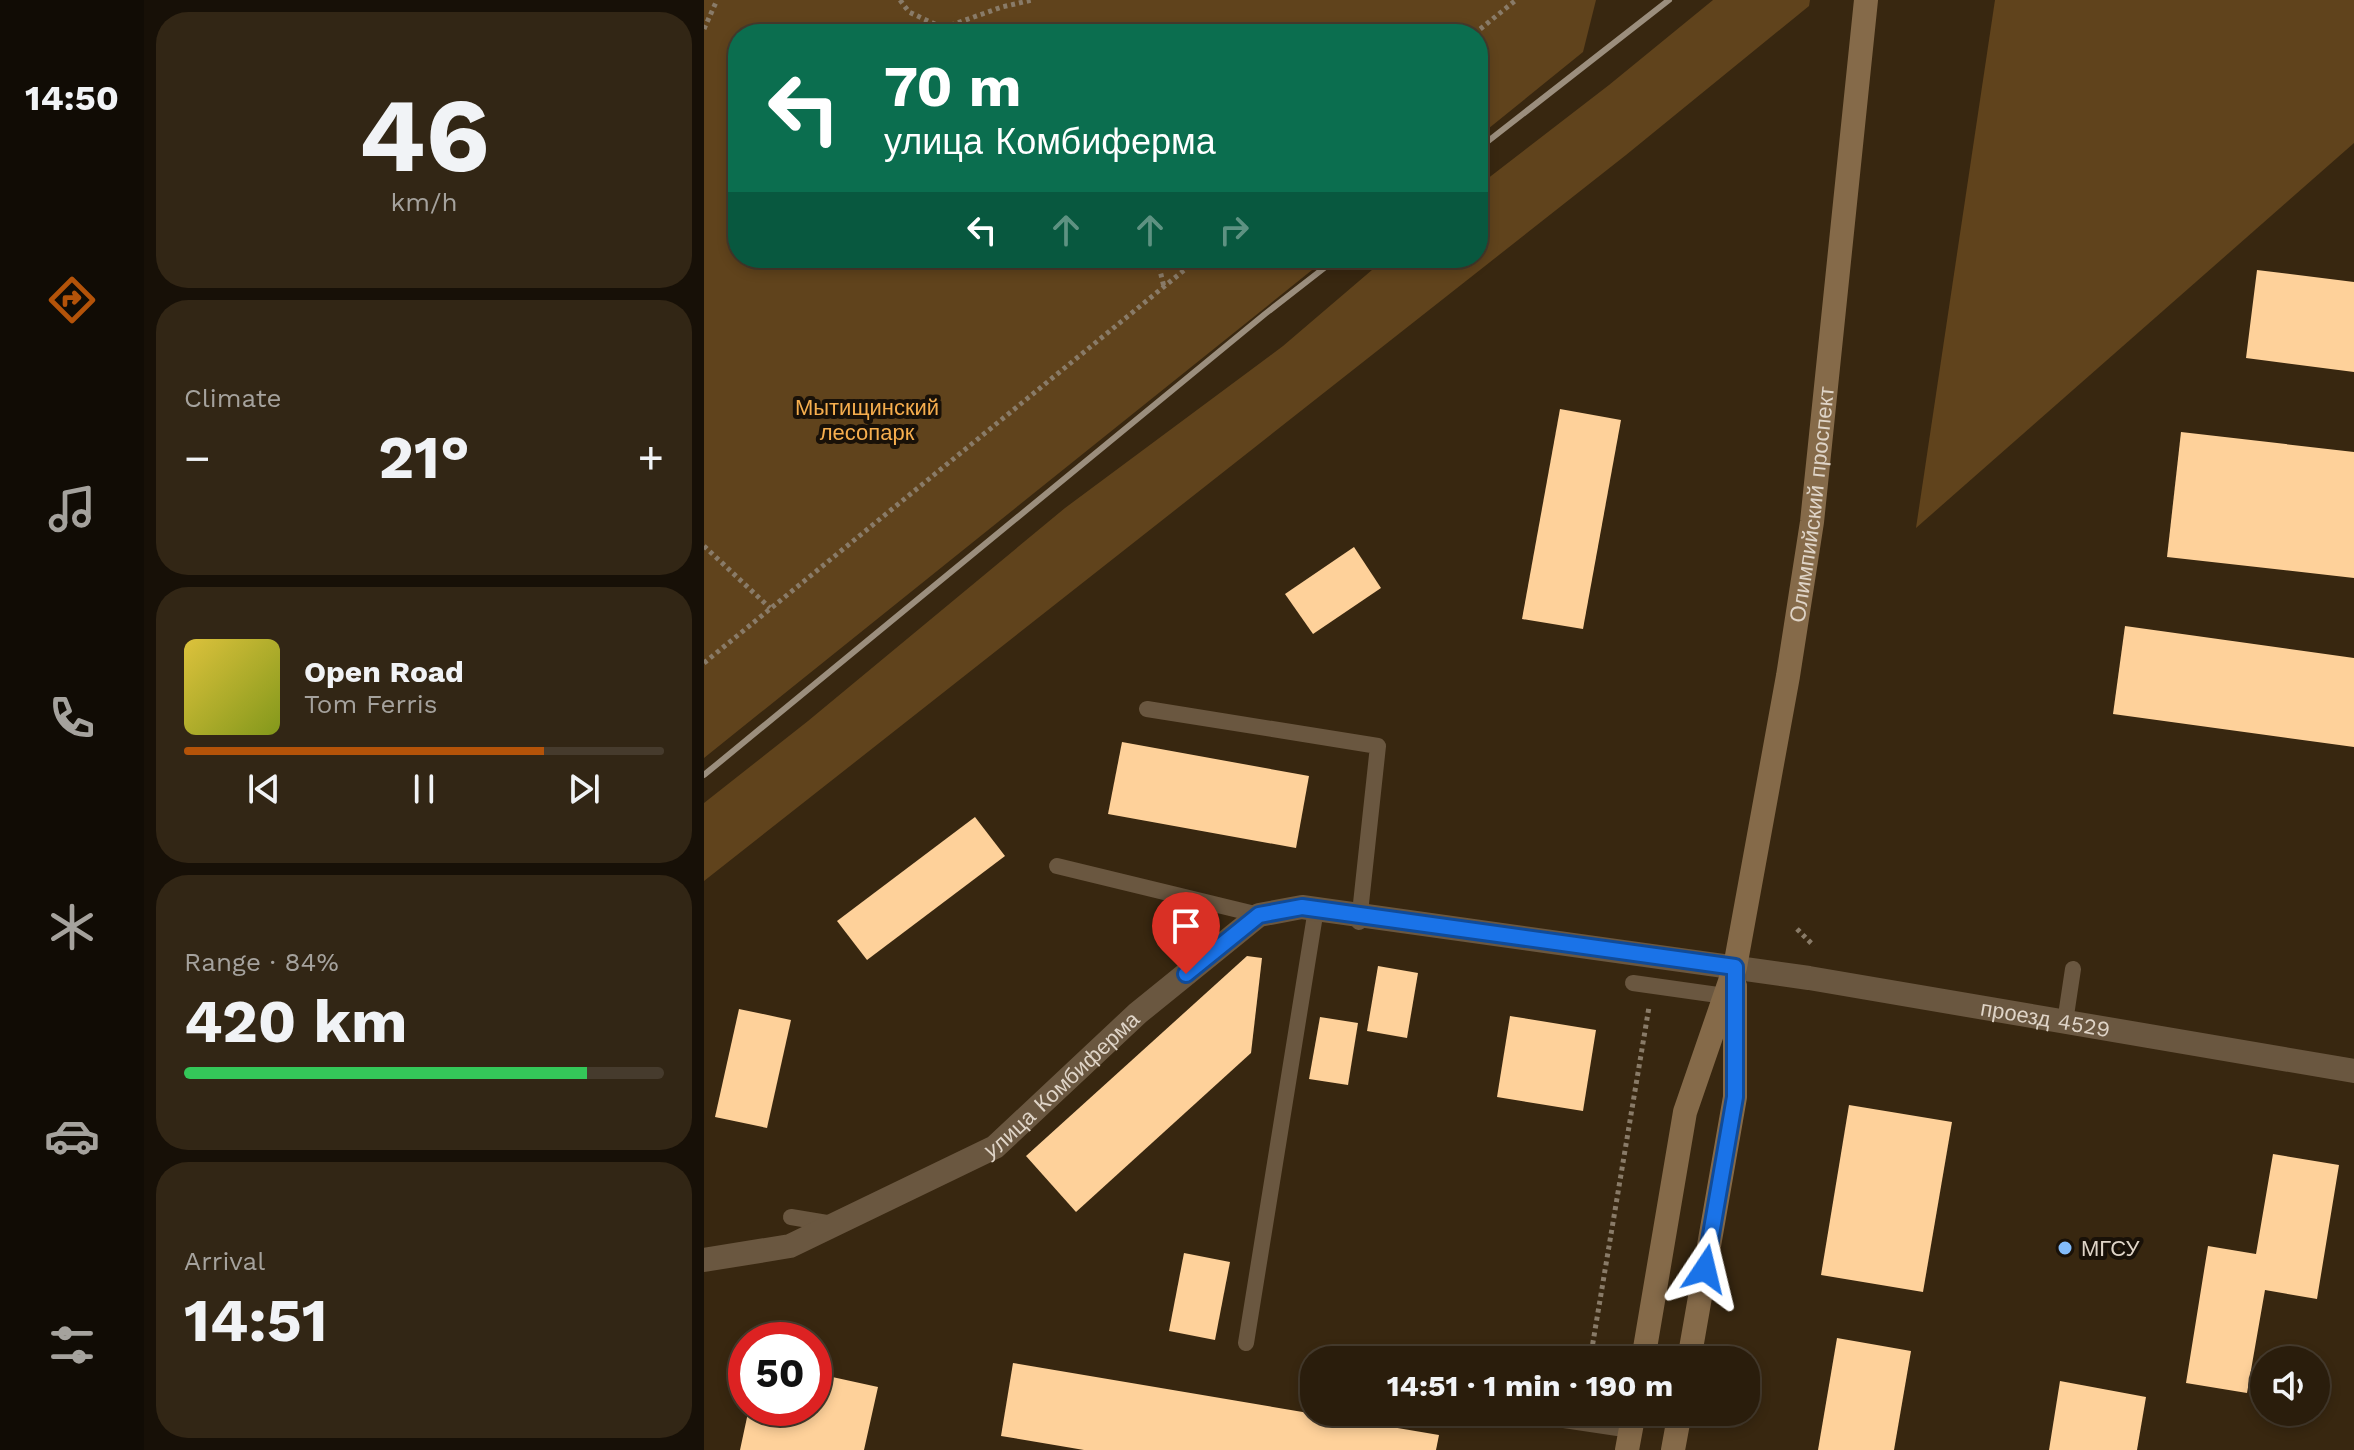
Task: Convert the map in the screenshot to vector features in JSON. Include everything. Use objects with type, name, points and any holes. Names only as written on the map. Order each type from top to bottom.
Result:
[{"type":"main road","name":"Олимпийский проспект","points":[[1645,1346],[1685,1112],[1735,967],[1788,676],[1812,522],[1866,0]]},
{"type":"main road","name":"Олимпийский проспект","points":[[1691,1346],[1735,1097],[1735,967]]},
{"type":"main road","points":[[1673,1450],[1677,1426]]},
{"type":"street","name":"улица Комбиферма","points":[[704,1260],[790,1246],[995,1147],[1138,1013],[1259,915],[1302,907],[1359,920],[1735,967]]},
{"type":"street","name":"проезд 4529","points":[[1735,967],[2354,1071]]},
{"type":"lane","points":[[1147,709],[1378,746],[1359,920]]},
{"type":"lane","points":[[1057,866],[1259,915]]},
{"type":"lane","points":[[1246,1343],[1316,909]]},
{"type":"lane","points":[[2065,1022],[2073,969]]},
{"type":"lane","points":[[1633,983],[1725,996]]},
{"type":"lane","points":[[791,1217],[834,1225]]},
{"type":"lane","points":[[1600,1426],[1630,1431]]},
{"type":"path","points":[[704,29],[717,0]]},
{"type":"path","points":[[900,0],[909,12],[934,24]]},
{"type":"path","points":[[954,24],[1032,0]]},
{"type":"path","points":[[1486,24],[1516,0]]},
{"type":"path","points":[[1159,268],[1164,287]]},
{"type":"path","points":[[704,663],[1187,268]]},
{"type":"path","points":[[704,546],[770,608]]},
{"type":"path","points":[[1797,929],[1814,946]]},
{"type":"path","points":[[1592,1346],[1652,986]]},
{"type":"green space","name":"Мытищинский лесопарк","points":[[704,0],[1596,0],[1583,52],[1488,129],[1488,24],[728,24],[728,268],[1315,268],[704,758]]},
{"type":"green space","points":[[1713,0],[1810,0],[1809,6],[1488,264],[1488,178]]},
{"type":"green space","points":[[1995,0],[2354,0],[2354,143],[1916,528]]},
{"type":"green space","points":[[1374,268],[1482,268],[704,881],[704,803],[1065,508],[1283,346]]},
{"type":"building","points":[[2257,270],[2354,282],[2354,372],[2246,358]]},
{"type":"building","points":[[1560,409],[1621,420],[1583,629],[1522,619]]},
{"type":"building","points":[[2181,432],[2354,452],[2354,578],[2167,557]]},
{"type":"building","points":[[1354,547],[1381,588],[1313,634],[1285,594]]},
{"type":"building","points":[[2125,626],[2354,658],[2354,747],[2113,714]]},
{"type":"building","points":[[1122,742],[1309,776],[1296,848],[1108,814]]},
{"type":"building","points":[[975,817],[1005,856],[867,960],[837,921]]},
{"type":"building","points":[[1247,956],[1262,958],[1251,1053],[1076,1212],[1026,1156]]},
{"type":"building","points":[[1378,966],[1418,973],[1407,1038],[1367,1031]]},
{"type":"building","points":[[739,1009],[791,1020],[767,1128],[715,1117]]},
{"type":"building","points":[[1510,1016],[1596,1030],[1583,1111],[1497,1097]]},
{"type":"building","points":[[1320,1017],[1358,1023],[1348,1085],[1309,1079]]},
{"type":"building","points":[[1849,1105],[1952,1122],[1923,1292],[1821,1275]]},
{"type":"building","points":[[2273,1154],[2339,1165],[2317,1299],[2265,1290],[2255,1346],[2250,1346],[2247,1393],[2186,1383],[2208,1246],[2256,1254]]},
{"type":"building","points":[[1184,1253],[1230,1262],[1215,1340],[1169,1331]]},
{"type":"building","points":[[1837,1338],[1911,1351],[1894,1450],[1818,1450]]},
{"type":"building","points":[[1013,1363],[1300,1412],[1300,1426],[1386,1426],[1439,1435],[1436,1450],[1084,1450],[1001,1436]]},
{"type":"building","points":[[832,1377],[878,1387],[864,1450],[740,1450],[745,1426],[832,1426]]},
{"type":"building","points":[[2060,1381],[2146,1397],[2137,1450],[2049,1450]]},
{"type":"railway","points":[[1488,141],[1669,0]]},
{"type":"railway","points":[[704,775],[1324,268]]},
{"type":"place","name":"МГСУ","points":[[2065,1248]]},
{"type":"route","points":[[1186,974],[1259,915],[1302,907],[1735,967],[1735,1097],[1705,1269]]}]
